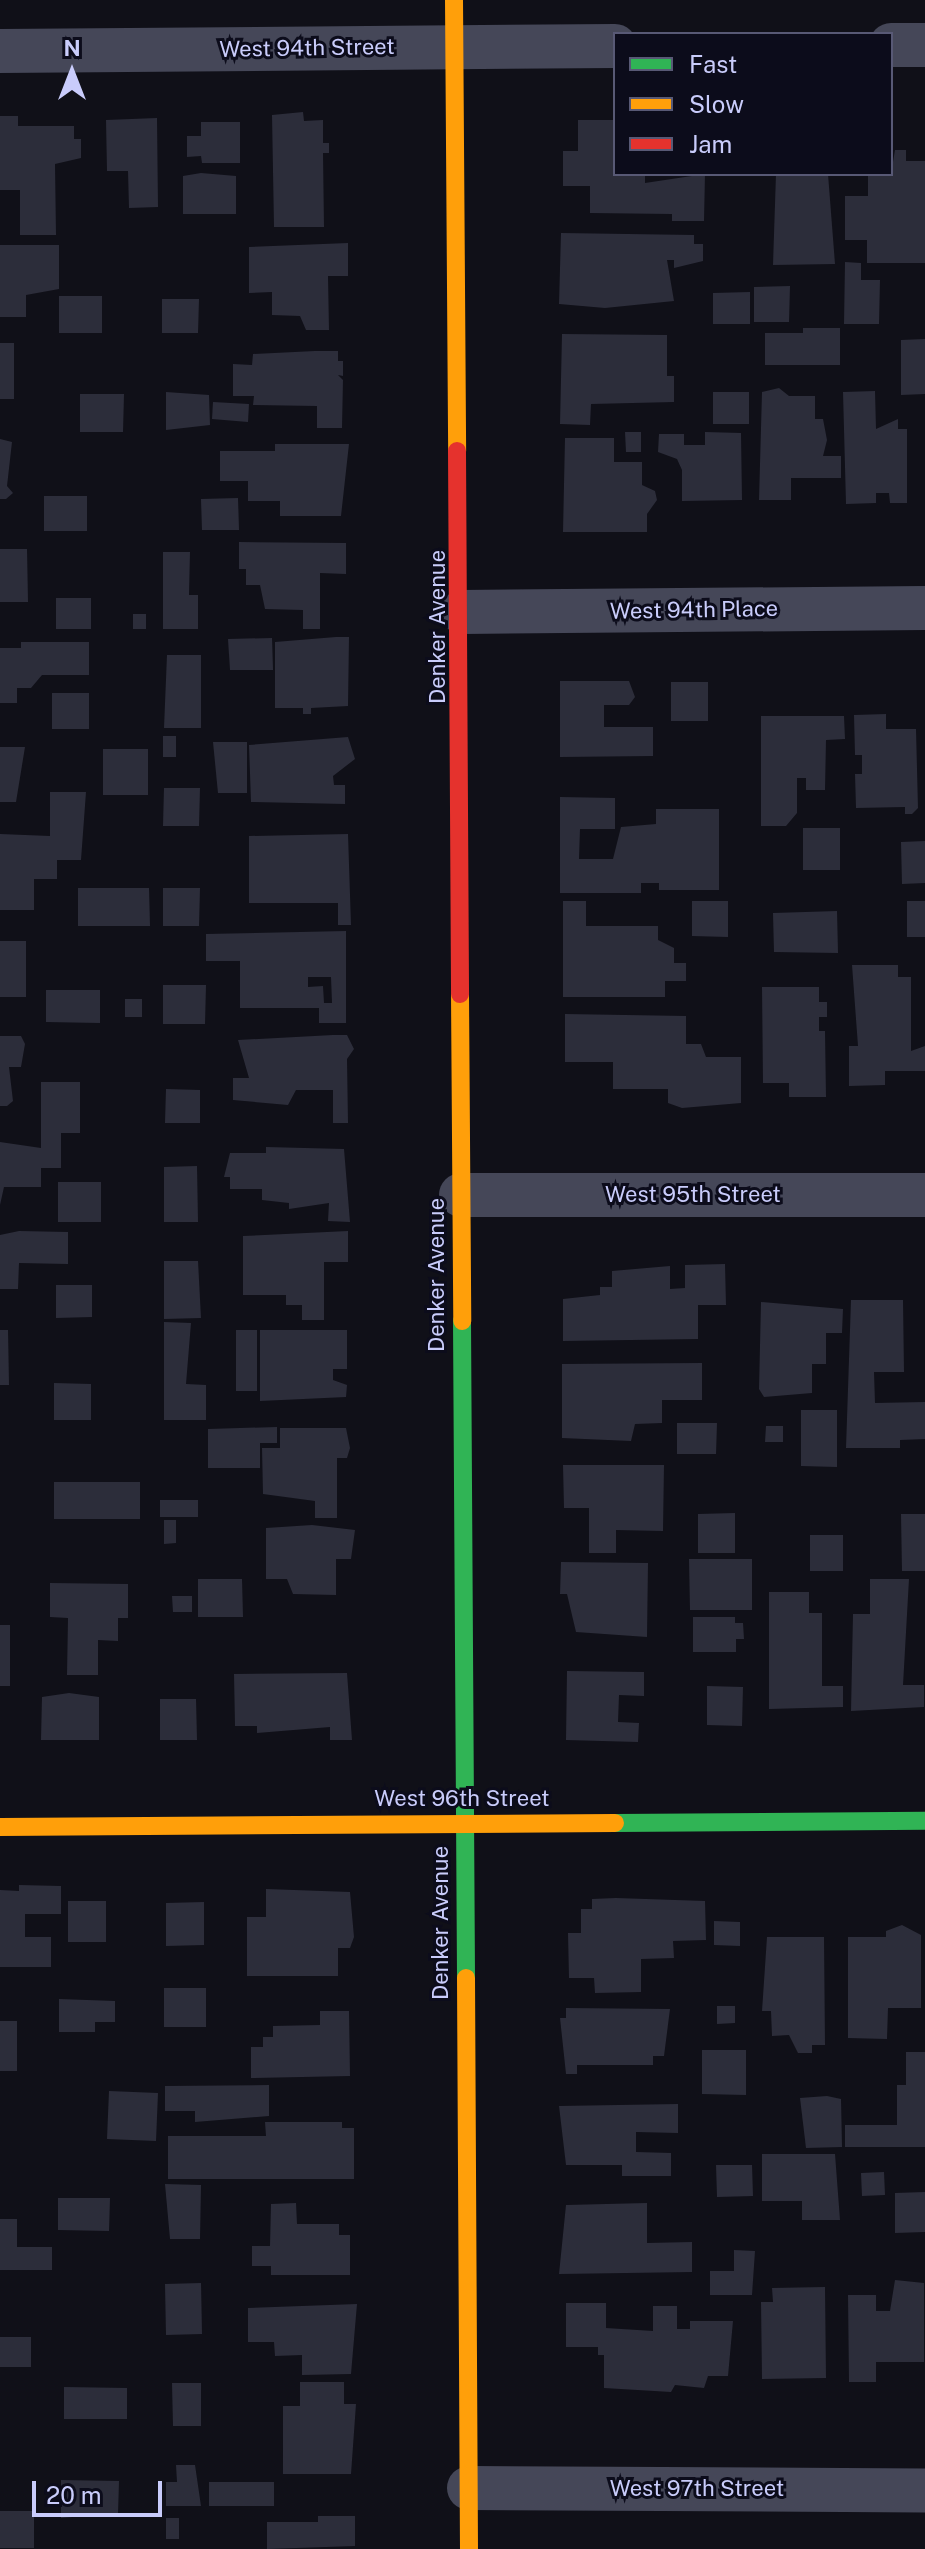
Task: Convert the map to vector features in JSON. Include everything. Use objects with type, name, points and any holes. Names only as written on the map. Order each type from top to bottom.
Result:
[{"type":"street","name":"Denker Avenue","points":[[454,0],[462,612],[461,1195],[469,2549]]},
{"type":"street","points":[[893,45],[925,45]]},
{"type":"street","name":"West 94th Street","points":[[0,51],[613,46]]},
{"type":"street","name":"West 94th Place","points":[[462,612],[925,608]]},
{"type":"street","name":"West 95th Street","points":[[461,1195],[925,1195]]},
{"type":"street","name":"West 96th Street","points":[[0,1827],[925,1821]]},
{"type":"street","name":"West 97th Street","points":[[469,2488],[925,2490]]},
{"type":"building","points":[[303,112],[304,121],[323,120],[323,143],[329,143],[329,153],[323,153],[324,227],[274,227],[272,115]]},
{"type":"building","points":[[0,116],[18,116],[18,126],[74,126],[74,139],[81,139],[81,158],[55,164],[56,235],[20,235],[20,190],[0,190]]},
{"type":"building","points":[[157,118],[158,207],[129,208],[128,171],[107,171],[106,120]]},
{"type":"building","points":[[578,120],[613,120],[613,176],[645,176],[645,183],[705,176],[704,221],[672,221],[672,214],[590,213],[590,186],[563,186],[563,151],[578,151]]},
{"type":"building","points":[[201,122],[240,122],[240,163],[202,163],[201,156],[187,157],[187,136],[201,136]]},
{"type":"building","points":[[895,150],[906,150],[906,161],[925,161],[925,263],[867,263],[867,240],[845,240],[845,196],[868,196],[868,176],[893,176]]},
{"type":"building","points":[[201,173],[236,176],[236,214],[183,214],[183,176]]},
{"type":"building","points":[[776,176],[828,176],[835,264],[773,265]]},
{"type":"building","points":[[561,233],[694,235],[694,244],[703,244],[703,261],[674,268],[674,260],[667,260],[674,301],[605,308],[559,304]]},
{"type":"building","points":[[348,243],[348,276],[328,276],[329,330],[306,330],[300,316],[272,315],[272,292],[249,293],[249,247]]},
{"type":"building","points":[[0,245],[59,245],[59,289],[26,295],[26,317],[0,317]]},
{"type":"building","points":[[845,262],[861,263],[861,280],[880,280],[879,324],[844,324]]},
{"type":"building","points":[[790,286],[789,322],[754,322],[754,287]]},
{"type":"building","points":[[750,292],[750,324],[713,324],[713,293]]},
{"type":"building","points":[[59,296],[102,296],[102,333],[59,333]]},
{"type":"building","points":[[162,299],[199,299],[198,333],[162,333]]},
{"type":"building","points":[[803,328],[840,328],[840,365],[765,365],[765,333],[803,333]]},
{"type":"building","points":[[562,334],[667,335],[667,376],[674,376],[674,402],[591,404],[590,425],[560,424]]},
{"type":"building","points":[[925,339],[925,394],[901,395],[901,340]]},
{"type":"building","points":[[0,343],[14,343],[14,399],[0,399]]},
{"type":"building","points":[[338,351],[338,361],[343,361],[343,376],[338,375],[343,380],[342,428],[317,428],[317,406],[253,405],[254,396],[233,396],[233,364],[252,365],[253,354]]},
{"type":"building","points":[[779,388],[789,396],[815,396],[815,419],[823,419],[827,440],[823,456],[841,456],[841,478],[791,478],[791,500],[759,500],[762,392]]},
{"type":"building","points":[[875,391],[876,429],[898,419],[898,429],[907,429],[907,503],[890,503],[889,493],[876,493],[876,503],[846,504],[843,392]]},
{"type":"building","points":[[166,392],[209,395],[210,425],[166,430]]},
{"type":"building","points":[[713,392],[749,392],[749,424],[713,424]]},
{"type":"building","points":[[80,394],[124,394],[123,432],[80,432]]},
{"type":"building","points":[[213,402],[249,404],[248,422],[212,419]]},
{"type":"building","points":[[625,432],[641,432],[641,452],[626,452]]},
{"type":"building","points":[[705,432],[741,433],[742,500],[682,501],[682,470],[677,459],[658,452],[659,434],[684,434],[684,445],[705,445]]},
{"type":"building","points":[[565,438],[614,438],[614,462],[642,462],[642,485],[655,491],[657,500],[647,514],[647,532],[563,532]]},
{"type":"building","points":[[0,439],[12,442],[7,486],[13,493],[6,499],[0,499]]},
{"type":"building","points":[[275,444],[349,444],[341,516],[280,516],[280,501],[248,501],[248,481],[220,481],[220,451],[275,451]]},
{"type":"building","points":[[44,496],[87,496],[87,531],[44,531]]},
{"type":"building","points":[[238,498],[239,530],[202,530],[201,499]]},
{"type":"building","points":[[239,542],[346,543],[346,574],[320,573],[320,629],[303,629],[303,610],[265,609],[260,585],[246,585],[246,569],[239,569]]},
{"type":"building","points":[[0,549],[27,549],[28,602],[0,602]]},
{"type":"building","points":[[163,552],[190,552],[189,595],[198,595],[198,629],[163,629]]},
{"type":"building","points":[[56,598],[91,598],[91,629],[56,629]]},
{"type":"building","points":[[133,614],[146,614],[146,629],[133,629]]},
{"type":"building","points":[[349,637],[348,706],[311,708],[311,714],[303,714],[303,708],[275,708],[275,642]]},
{"type":"building","points":[[272,638],[273,670],[230,670],[228,639]]},
{"type":"building","points":[[21,642],[89,642],[89,675],[42,675],[31,688],[17,688],[17,703],[0,703],[0,648],[21,648]]},
{"type":"building","points":[[167,655],[201,655],[201,728],[164,728]]},
{"type":"building","points":[[560,681],[629,681],[635,697],[629,705],[604,705],[604,727],[653,727],[653,756],[560,757]]},
{"type":"building","points":[[671,682],[708,682],[708,721],[671,721]]},
{"type":"building","points":[[52,693],[89,693],[89,729],[52,729]]},
{"type":"building","points":[[886,714],[886,729],[916,729],[918,808],[912,814],[905,814],[905,807],[856,808],[855,774],[862,774],[862,755],[855,755],[854,715]]},
{"type":"building","points":[[761,716],[844,716],[845,739],[826,740],[825,790],[806,790],[806,778],[797,778],[797,813],[786,826],[761,826]]},
{"type":"building","points":[[163,736],[176,736],[176,757],[163,757]]},
{"type":"building","points":[[348,737],[355,759],[333,776],[334,785],[345,785],[345,804],[251,802],[249,745]]},
{"type":"building","points":[[213,742],[247,742],[247,793],[218,793]]},
{"type":"building","points":[[0,747],[25,747],[16,802],[0,802]]},
{"type":"building","points":[[103,749],[148,749],[148,795],[103,795]]},
{"type":"building","points":[[164,788],[200,788],[199,826],[163,826]]},
{"type":"building","points":[[50,792],[86,792],[81,860],[57,860],[57,879],[34,879],[34,910],[0,910],[0,834],[50,836]]},
{"type":"building","points":[[560,797],[615,798],[615,829],[580,829],[579,859],[613,859],[621,827],[656,824],[656,809],[719,809],[719,890],[659,890],[659,883],[641,883],[641,893],[560,893]]},
{"type":"building","points":[[803,828],[840,828],[840,870],[803,870]]},
{"type":"building","points":[[348,834],[351,925],[338,925],[338,903],[249,903],[249,836]]},
{"type":"building","points":[[925,841],[925,883],[902,884],[901,842]]},
{"type":"building","points":[[78,888],[149,888],[150,926],[78,926]]},
{"type":"building","points":[[163,888],[200,888],[199,926],[163,926]]},
{"type":"building","points":[[563,901],[586,901],[586,926],[658,926],[658,940],[674,948],[674,963],[686,963],[686,981],[665,981],[665,997],[563,997]]},
{"type":"building","points":[[692,901],[728,901],[728,937],[692,936]]},
{"type":"building","points":[[907,901],[925,901],[925,937],[907,937]]},
{"type":"building","points":[[837,911],[838,953],[774,952],[773,913]]},
{"type":"building","points":[[346,931],[346,1023],[319,1023],[319,1008],[240,1008],[240,961],[206,961],[206,934]],"holes":[[[308,977],[331,977],[332,1003],[324,1003],[323,986],[308,987]]]},
{"type":"building","points":[[0,941],[26,941],[26,997],[0,997]]},
{"type":"building","points":[[852,965],[898,965],[898,977],[911,977],[911,1051],[925,1046],[925,1071],[885,1071],[885,1085],[849,1086],[849,1046],[858,1046]]},
{"type":"building","points":[[163,985],[206,985],[205,1024],[163,1024]]},
{"type":"building","points":[[762,987],[819,987],[819,1002],[827,1002],[827,1017],[819,1017],[819,1031],[825,1031],[826,1097],[789,1097],[789,1083],[763,1083]]},
{"type":"building","points":[[46,990],[100,990],[100,1023],[46,1022]]},
{"type":"building","points":[[125,999],[142,999],[142,1017],[125,1017]]},
{"type":"building","points":[[565,1014],[686,1016],[686,1044],[701,1044],[706,1057],[741,1057],[741,1103],[682,1108],[668,1103],[668,1089],[613,1089],[613,1062],[565,1062]]},
{"type":"building","points":[[347,1035],[354,1049],[347,1059],[348,1123],[333,1123],[333,1090],[296,1090],[288,1105],[233,1100],[233,1078],[249,1078],[238,1040]]},
{"type":"building","points":[[0,1036],[21,1036],[25,1044],[21,1067],[9,1067],[13,1101],[7,1106],[0,1106]]},
{"type":"building","points":[[41,1082],[80,1082],[80,1133],[61,1133],[61,1168],[41,1168],[41,1187],[4,1187],[0,1205],[0,1142],[41,1148]]},
{"type":"building","points":[[166,1089],[200,1090],[200,1123],[165,1123]]},
{"type":"building","points":[[266,1147],[344,1149],[350,1222],[328,1221],[329,1203],[289,1209],[289,1203],[262,1200],[262,1189],[230,1189],[230,1177],[224,1177],[230,1153],[266,1153]]},
{"type":"building","points":[[197,1166],[198,1222],[164,1222],[164,1167]]},
{"type":"building","points":[[58,1182],[101,1182],[101,1222],[58,1222]]},
{"type":"building","points":[[19,1231],[68,1232],[68,1264],[19,1263],[18,1289],[0,1289],[0,1235]]},
{"type":"building","points":[[348,1231],[348,1262],[324,1262],[324,1320],[302,1320],[302,1305],[286,1305],[286,1295],[243,1295],[243,1236]]},
{"type":"building","points":[[164,1261],[198,1261],[201,1318],[164,1319]]},
{"type":"building","points":[[725,1264],[726,1305],[698,1305],[698,1339],[563,1341],[563,1299],[600,1295],[600,1287],[612,1287],[612,1271],[670,1266],[670,1289],[685,1288],[685,1265]]},
{"type":"building","points":[[56,1285],[92,1285],[92,1317],[56,1318]]},
{"type":"building","points":[[851,1300],[903,1300],[904,1372],[874,1372],[875,1403],[925,1402],[925,1439],[900,1440],[900,1448],[846,1448]]},
{"type":"building","points":[[761,1302],[843,1309],[842,1333],[826,1333],[826,1364],[812,1364],[812,1393],[764,1397],[759,1389]]},
{"type":"building","points":[[164,1322],[191,1323],[186,1384],[206,1385],[206,1420],[164,1420]]},
{"type":"building","points":[[0,1330],[8,1330],[9,1385],[0,1385]]},
{"type":"building","points":[[236,1330],[257,1330],[257,1391],[236,1391]]},
{"type":"building","points":[[260,1330],[347,1330],[347,1369],[333,1369],[333,1380],[347,1385],[346,1397],[260,1401]]},
{"type":"building","points":[[702,1363],[702,1400],[662,1400],[662,1423],[635,1424],[631,1441],[562,1438],[562,1364]]},
{"type":"building","points":[[54,1383],[91,1384],[91,1420],[54,1420]]},
{"type":"building","points":[[801,1410],[837,1410],[837,1467],[801,1466]]},
{"type":"building","points":[[677,1423],[717,1423],[716,1454],[677,1454]]},
{"type":"building","points":[[766,1426],[783,1426],[783,1442],[765,1442]]},
{"type":"building","points":[[277,1427],[277,1443],[260,1443],[260,1468],[208,1468],[208,1429]]},
{"type":"building","points":[[280,1428],[346,1428],[350,1448],[347,1458],[337,1458],[337,1518],[315,1518],[315,1501],[263,1494],[262,1448],[280,1448]]},
{"type":"building","points":[[563,1465],[664,1465],[663,1531],[616,1530],[616,1553],[589,1553],[589,1508],[564,1508]]},
{"type":"building","points":[[54,1482],[140,1482],[140,1519],[54,1519]]},
{"type":"building","points":[[160,1500],[198,1500],[198,1517],[160,1517]]},
{"type":"building","points":[[735,1513],[735,1553],[698,1553],[698,1514]]},
{"type":"building","points":[[901,1514],[925,1514],[925,1571],[902,1571]]},
{"type":"building","points":[[164,1520],[176,1520],[176,1543],[164,1544]]},
{"type":"building","points":[[312,1525],[355,1530],[351,1559],[336,1559],[336,1595],[293,1594],[287,1579],[266,1579],[266,1528]]},
{"type":"building","points":[[810,1535],[843,1535],[843,1571],[810,1571]]},
{"type":"building","points":[[689,1559],[752,1559],[752,1610],[690,1610]]},
{"type":"building","points":[[561,1562],[648,1563],[647,1637],[576,1632],[567,1594],[560,1594]]},
{"type":"building","points":[[198,1579],[242,1579],[243,1617],[198,1617]]},
{"type":"building","points":[[870,1579],[909,1579],[903,1685],[924,1685],[924,1707],[851,1711],[853,1614],[870,1614]]},
{"type":"building","points":[[50,1583],[128,1584],[128,1618],[118,1618],[118,1641],[98,1640],[98,1675],[67,1675],[68,1618],[50,1617]]},
{"type":"building","points":[[769,1592],[809,1592],[809,1613],[822,1613],[822,1686],[843,1686],[843,1707],[769,1709]]},
{"type":"building","points":[[172,1596],[192,1596],[192,1612],[173,1612]]},
{"type":"building","points":[[693,1617],[735,1617],[735,1623],[743,1623],[744,1639],[736,1639],[736,1652],[693,1652]]},
{"type":"building","points":[[0,1625],[10,1625],[10,1686],[0,1686]]},
{"type":"building","points":[[567,1671],[644,1672],[644,1696],[619,1695],[618,1722],[639,1723],[638,1742],[566,1740]]},
{"type":"building","points":[[347,1673],[352,1740],[330,1740],[330,1727],[257,1733],[257,1726],[235,1726],[234,1674]]},
{"type":"building","points":[[707,1686],[743,1687],[742,1726],[707,1725]]},
{"type":"building","points":[[69,1693],[99,1697],[99,1740],[41,1740],[42,1697]]},
{"type":"building","points":[[160,1699],[196,1699],[197,1740],[160,1740]]},
{"type":"building","points":[[19,1885],[61,1886],[61,1914],[25,1914],[25,1937],[51,1937],[51,1967],[0,1967],[0,1890],[19,1891]]},
{"type":"building","points":[[266,1889],[350,1892],[354,1937],[350,1948],[338,1948],[338,1976],[247,1976],[247,1917],[266,1917]]},
{"type":"building","points":[[592,1899],[705,1901],[706,1940],[673,1941],[674,1958],[641,1959],[641,1992],[595,1993],[594,1978],[569,1978],[568,1933],[581,1933],[581,1909],[592,1909]]},
{"type":"building","points":[[68,1901],[106,1901],[106,1942],[68,1942]]},
{"type":"building","points":[[204,1902],[204,1945],[166,1946],[166,1903]]},
{"type":"building","points":[[714,1921],[740,1922],[740,1946],[714,1945]]},
{"type":"building","points":[[902,1925],[921,1935],[921,2008],[888,2008],[887,2039],[848,2038],[848,1937],[886,1937],[886,1931]]},
{"type":"building","points":[[767,1937],[824,1937],[825,2045],[812,2045],[812,2053],[798,2053],[789,2035],[772,2036],[771,2011],[762,2011]]},
{"type":"building","points":[[164,1988],[206,1988],[206,2027],[164,2027]]},
{"type":"building","points":[[59,1999],[115,2001],[115,2022],[95,2022],[95,2032],[59,2032]]},
{"type":"building","points":[[717,2006],[735,2006],[735,2023],[717,2024]]},
{"type":"building","points":[[566,2008],[670,2009],[664,2056],[653,2056],[653,2065],[577,2065],[577,2074],[566,2074],[560,2018],[566,2018]]},
{"type":"building","points":[[320,2011],[349,2011],[350,2076],[251,2078],[251,2047],[263,2047],[263,2037],[273,2037],[273,2026],[320,2025]]},
{"type":"building","points":[[0,2021],[17,2021],[17,2071],[0,2071]]},
{"type":"building","points":[[702,2050],[746,2050],[746,2095],[702,2094]]},
{"type":"building","points":[[906,2052],[925,2052],[925,2147],[845,2147],[845,2125],[897,2125],[897,2085],[906,2085]]},
{"type":"building","points":[[269,2085],[269,2116],[195,2122],[195,2111],[165,2111],[165,2086]]},
{"type":"building","points":[[109,2091],[158,2093],[156,2141],[107,2139]]},
{"type":"building","points":[[827,2096],[841,2099],[842,2147],[806,2148],[800,2098]]},
{"type":"building","points":[[678,2104],[678,2133],[636,2132],[636,2152],[671,2153],[671,2176],[622,2176],[622,2165],[566,2165],[559,2106]]},
{"type":"building","points":[[265,2122],[342,2122],[342,2128],[354,2128],[354,2179],[168,2179],[168,2136],[266,2136]]},
{"type":"building","points":[[762,2154],[835,2154],[840,2220],[802,2220],[802,2201],[762,2201]]},
{"type":"building","points":[[716,2165],[752,2165],[753,2196],[717,2197]]},
{"type":"building","points":[[884,2172],[885,2195],[862,2196],[861,2173]]},
{"type":"building","points":[[165,2184],[201,2185],[200,2239],[170,2239]]},
{"type":"building","points":[[925,2192],[925,2232],[895,2233],[895,2193]]},
{"type":"building","points":[[58,2198],[110,2198],[109,2231],[58,2230]]},
{"type":"building","points":[[296,2203],[297,2224],[339,2224],[339,2235],[350,2235],[350,2275],[271,2275],[271,2266],[252,2266],[252,2246],[270,2246],[271,2204]]},
{"type":"building","points":[[647,2203],[647,2243],[692,2242],[692,2272],[559,2274],[566,2205]]},
{"type":"building","points":[[0,2219],[17,2219],[17,2247],[52,2247],[52,2270],[0,2270]]},
{"type":"building","points":[[734,2250],[755,2251],[752,2295],[710,2295],[710,2271],[734,2271]]},
{"type":"building","points":[[895,2280],[924,2283],[924,2362],[876,2362],[876,2382],[849,2382],[848,2295],[876,2295],[876,2311],[890,2311]]},
{"type":"building","points":[[201,2283],[202,2334],[166,2335],[165,2284]]},
{"type":"building","points":[[825,2287],[826,2378],[762,2379],[761,2302],[773,2302],[772,2288]]},
{"type":"building","points":[[566,2303],[606,2303],[606,2328],[653,2331],[653,2306],[677,2306],[677,2329],[690,2329],[690,2321],[733,2321],[728,2376],[708,2376],[704,2388],[675,2385],[671,2392],[604,2388],[604,2355],[598,2355],[598,2347],[566,2347]]},
{"type":"building","points":[[357,2304],[351,2374],[302,2375],[302,2355],[275,2356],[274,2342],[248,2342],[248,2308]]},
{"type":"building","points":[[0,2337],[31,2337],[31,2367],[0,2367]]},
{"type":"building","points":[[300,2382],[344,2382],[344,2404],[356,2404],[351,2474],[283,2474],[283,2406],[300,2406]]},
{"type":"building","points":[[172,2383],[201,2383],[201,2426],[173,2426]]},
{"type":"building","points":[[64,2387],[127,2388],[127,2419],[64,2419]]},
{"type":"building","points":[[176,2465],[195,2465],[201,2506],[166,2506],[166,2482],[177,2482]]},
{"type":"building","points":[[61,2480],[119,2481],[118,2513],[61,2518]]},
{"type":"building","points":[[209,2482],[274,2482],[274,2506],[209,2506]]},
{"type":"building","points":[[0,2511],[34,2511],[34,2548],[0,2548]]},
{"type":"building","points":[[318,2516],[355,2516],[355,2546],[267,2549],[267,2522],[318,2522]]},
{"type":"building","points":[[166,2518],[179,2518],[179,2539],[166,2539]]},
{"type":"traffic: fast","points":[[462,1321],[466,1978]]},
{"type":"traffic: fast","points":[[615,1823],[925,1821]]},
{"type":"traffic: slow","points":[[454,0],[457,451]]},
{"type":"traffic: slow","points":[[460,994],[462,1321]]},
{"type":"traffic: slow","points":[[0,1827],[615,1823]]},
{"type":"traffic: slow","points":[[466,1978],[469,2549]]},
{"type":"traffic: jam","points":[[457,451],[460,994]]}]
